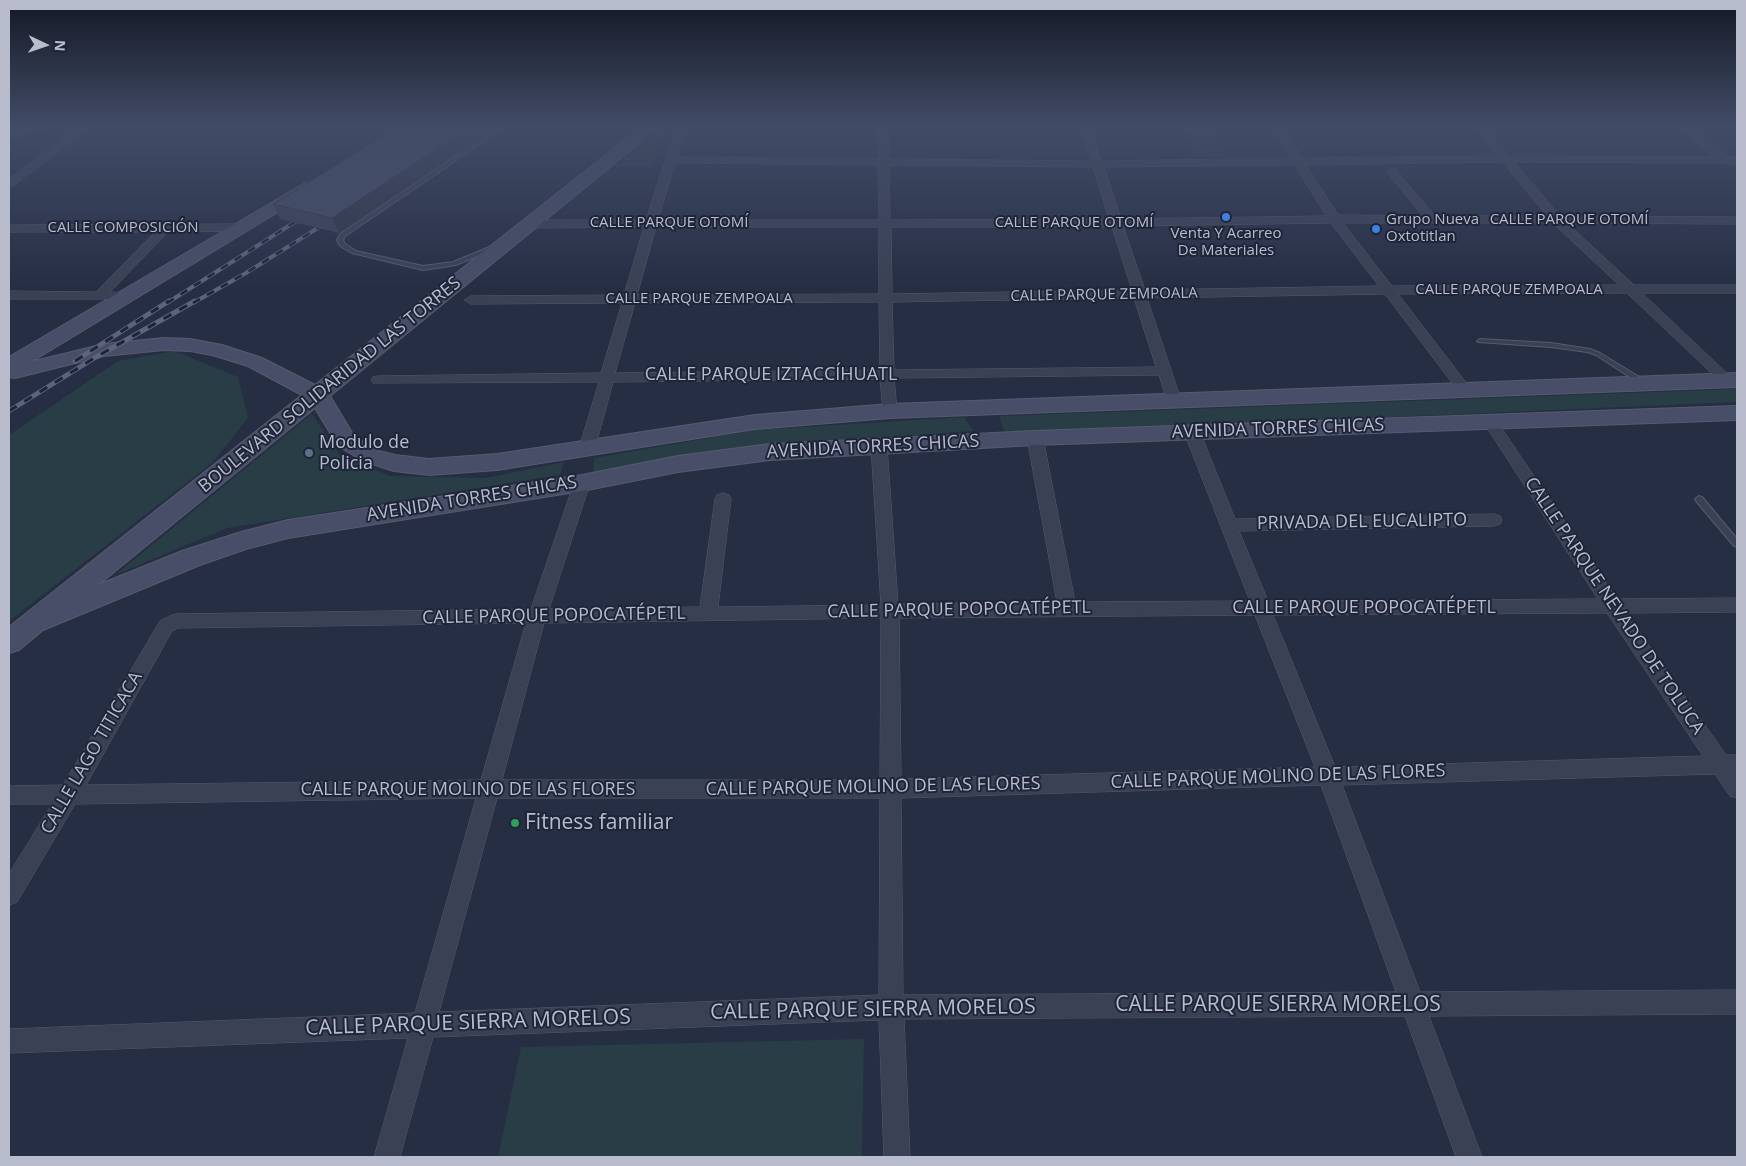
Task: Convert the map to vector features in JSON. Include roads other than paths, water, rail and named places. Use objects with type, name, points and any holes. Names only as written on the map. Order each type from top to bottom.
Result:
[{"type":"main road","points":[[9,366],[315,181]]},
{"type":"main road","name":"BOULEVARD SOLIDARIDAD LAS TORRES","points":[[9,642],[584,181]]},
{"type":"main road","points":[[9,373],[104,350],[147,345],[190,345],[215,349],[255,362],[318,395]]},
{"type":"main road","name":"AVENIDA TORRES CHICAS","points":[[318,395],[346,440],[371,456],[394,463],[429,467],[466,465],[755,422],[890,411],[1732,380]]},
{"type":"main road","points":[[981,407],[991,418],[993,434],[990,440]]},
{"type":"main road","name":"AVENIDA TORRES CHICAS","points":[[32,623],[148,574],[241,541],[288,529],[348,518],[582,483],[678,464],[770,452],[1035,438],[1737,413]]},
{"type":"main road","points":[[582,483],[579,466],[587,448]]},
{"type":"street","points":[[587,448],[664,181]]},
{"type":"street","points":[[884,181],[885,298],[890,411]]},
{"type":"street","points":[[1104,181],[1174,400]]},
{"type":"street","points":[[1310,181],[1334,219],[1464,389]]},
{"type":"street","points":[[1400,181],[1432,219]]},
{"type":"street","points":[[1524,181],[1558,220],[1629,290],[1732,380]]},
{"type":"street","name":"CALLE PARQUE OTOMÍ","points":[[531,224],[1118,224],[1334,219],[1737,220]]},
{"type":"street","name":"CALLE COMPOSICIÓN","points":[[9,228],[237,228]]},
{"type":"street","points":[[100,295],[165,228]]},
{"type":"street","name":"CALLE PARQUE ZEMPOALA","points":[[471,300],[885,298],[1388,290],[1737,289]]},
{"type":"street","points":[[9,295],[126,296]]},
{"type":"street","name":"CALLE PARQUE IZTACCÍHUATL","points":[[378,380],[1165,371]]},
{"type":"street","name":"CALLE PARQUE NEVADO DE TOLUCA","points":[[1492,423],[1612,606],[1729,764],[1737,789]]},
{"type":"street","points":[[1192,432],[1328,775],[1469,1157]]},
{"type":"street","points":[[1035,438],[1067,609]]},
{"type":"street","points":[[879,446],[890,611],[891,1007],[897,1157]]},
{"type":"street","points":[[387,1157],[537,617],[582,483]]},
{"type":"street","points":[[708,613],[723,499]]},
{"type":"street","name":"PRIVADA DEL EUCALIPTO","points":[[1230,525],[1494,520]]},
{"type":"street","name":"CALLE PARQUE POPOCATÉPETL","points":[[182,620],[1067,609],[1737,605]]},
{"type":"street","name":"CALLE LAGO TITICACA","points":[[9,894],[70,793],[166,626],[182,620]]},
{"type":"street","name":"CALLE PARQUE MOLINO DE LAS FLORES","points":[[9,795],[488,789],[889,789],[1729,764]]},
{"type":"street","name":"CALLE PARQUE SIERRA MORELOS","points":[[9,1041],[891,1007],[1737,1002]]},
{"type":"lane","points":[[422,181],[342,235],[340,240],[342,245],[354,252],[423,268],[454,264],[510,240]]},
{"type":"lane","points":[[1480,341],[1551,345],[1588,350],[1598,354],[1646,384]]},
{"type":"lane","points":[[1699,499],[1737,544]]},
{"type":"railway","points":[[167,303],[306,215]]},
{"type":"railway","points":[[193,303],[246,273],[329,221]]},
{"type":"railway","points":[[75,361],[169,301]]},
{"type":"railway","points":[[9,411],[96,357],[195,301]]},
{"type":"place","name":"Venta Y Acarreo De Materiales","points":[[1226,217]]},
{"type":"place","name":"Grupo Nueva Oxtotitlan","points":[[1376,229]]},
{"type":"place","name":"Modulo de Policia","points":[[309,453]]},
{"type":"place","name":"Fitness familiar","points":[[515,823]]}]
